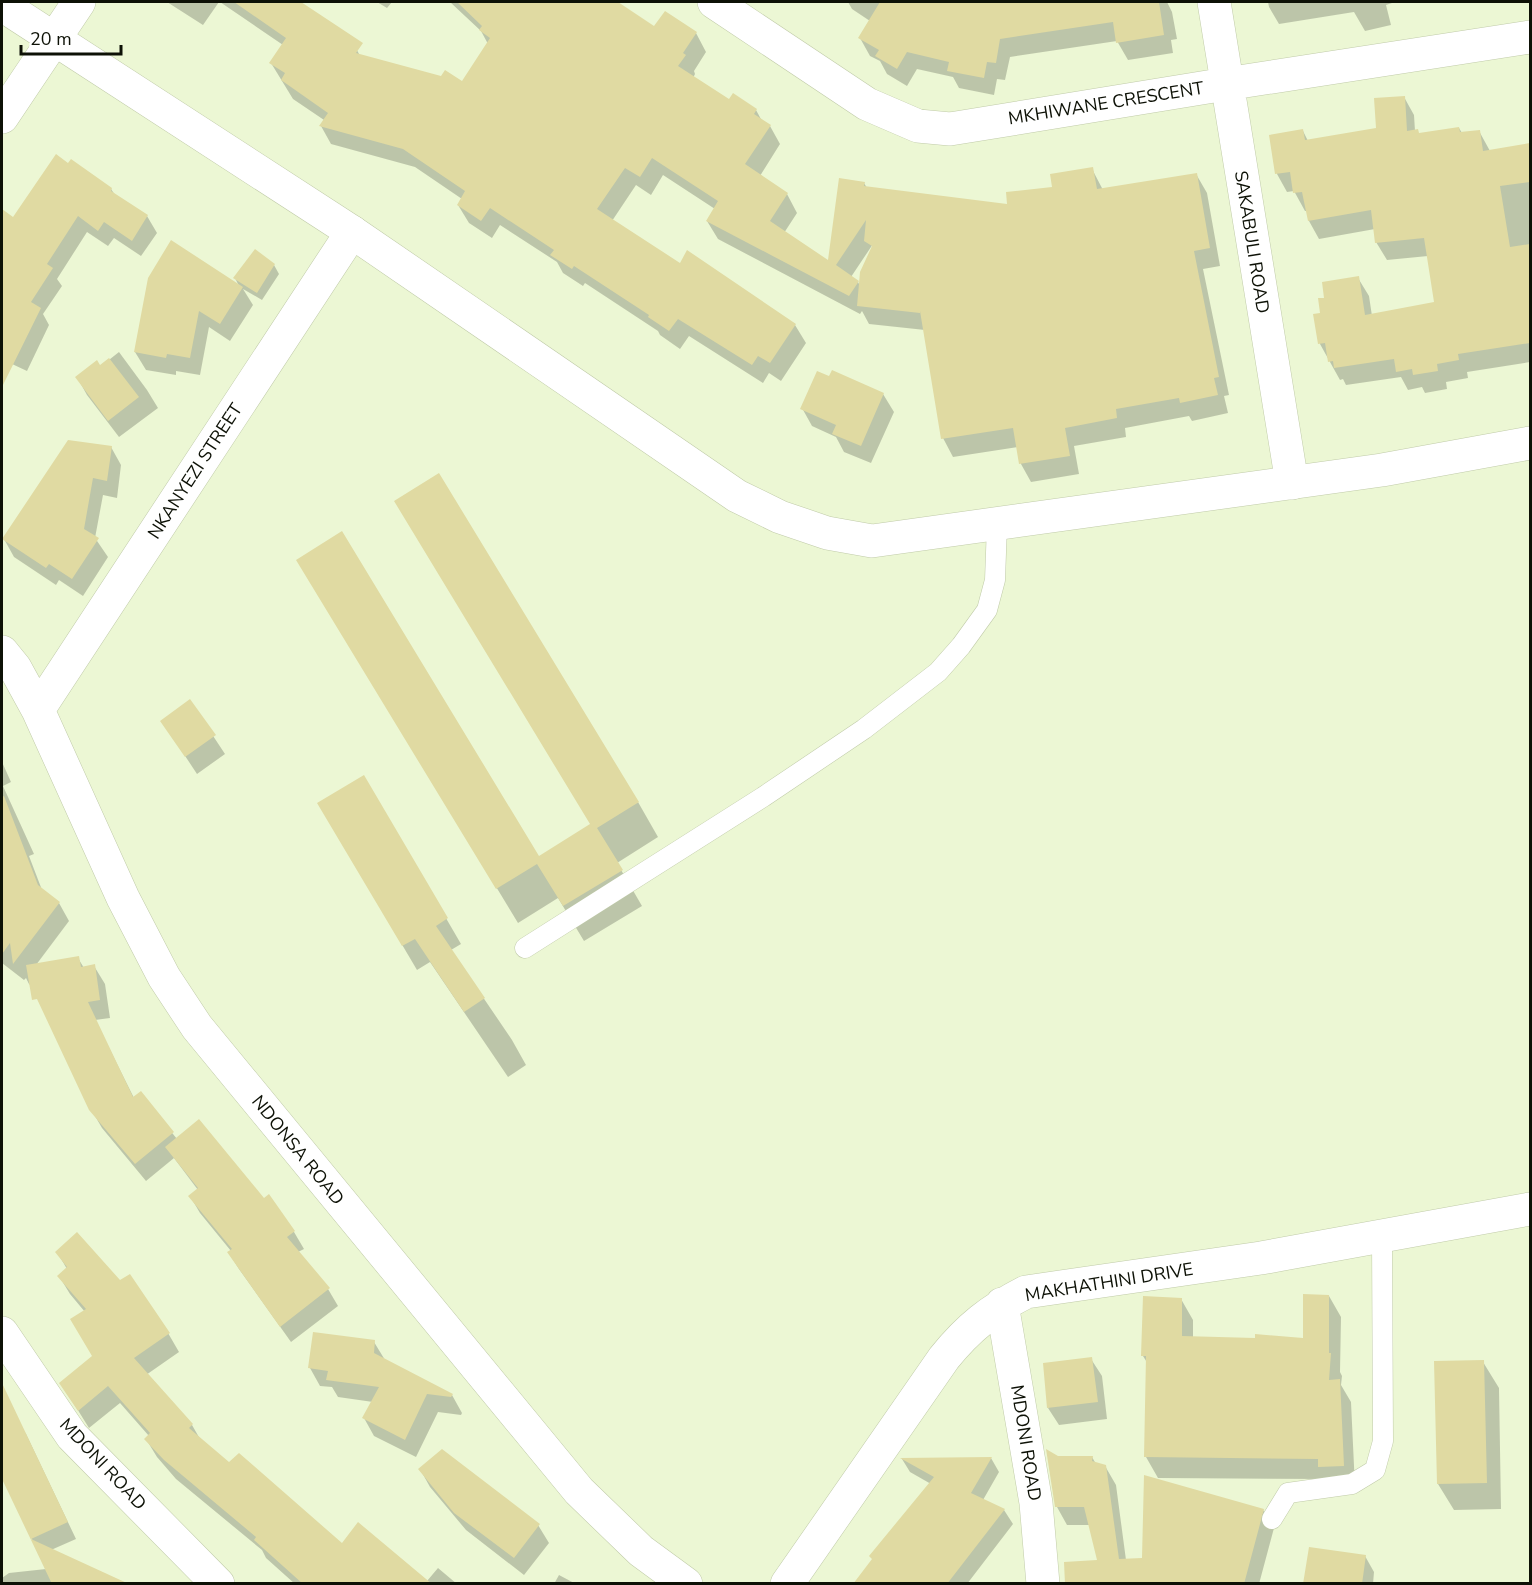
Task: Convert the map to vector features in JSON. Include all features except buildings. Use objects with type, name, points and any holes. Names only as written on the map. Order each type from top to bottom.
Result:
[{"type":"street","points":[[2,117],[79,2]]},
{"type":"street","name":"MKHIWANE CRESCENT","points":[[714,2],[867,104],[918,126],[950,129],[1530,38]]},
{"type":"street","name":"SAKABULI ROAD","points":[[1214,2],[1292,483]]},
{"type":"street","points":[[2,5],[352,232],[737,496],[780,517],[827,533],[872,541],[997,525],[1382,470],[1530,443]]},
{"type":"street","name":"NKANYEZI STREET","points":[[38,710],[352,232]]},
{"type":"street","name":"NDONSA ROAD","points":[[2,652],[15,668],[38,710],[123,898],[164,977],[196,1027],[579,1491],[641,1551],[686,1584]]},
{"type":"street","name":"MAKHATHINI DRIVE","points":[[788,1584],[944,1358],[979,1320],[1002,1304],[1026,1292],[1261,1258],[1530,1209]]},
{"type":"street","name":"MDONI ROAD","points":[[1002,1304],[1036,1503],[1043,1584]]},
{"type":"street","name":"MDONI ROAD","points":[[2,1333],[72,1436],[218,1584]]},
{"type":"lane","points":[[525,948],[763,797],[864,729],[938,672],[961,646],[987,610],[995,580],[997,525]]},
{"type":"lane","points":[[1272,1519],[1288,1493],[1352,1484],[1375,1470],[1383,1441],[1382,1236]]}]
